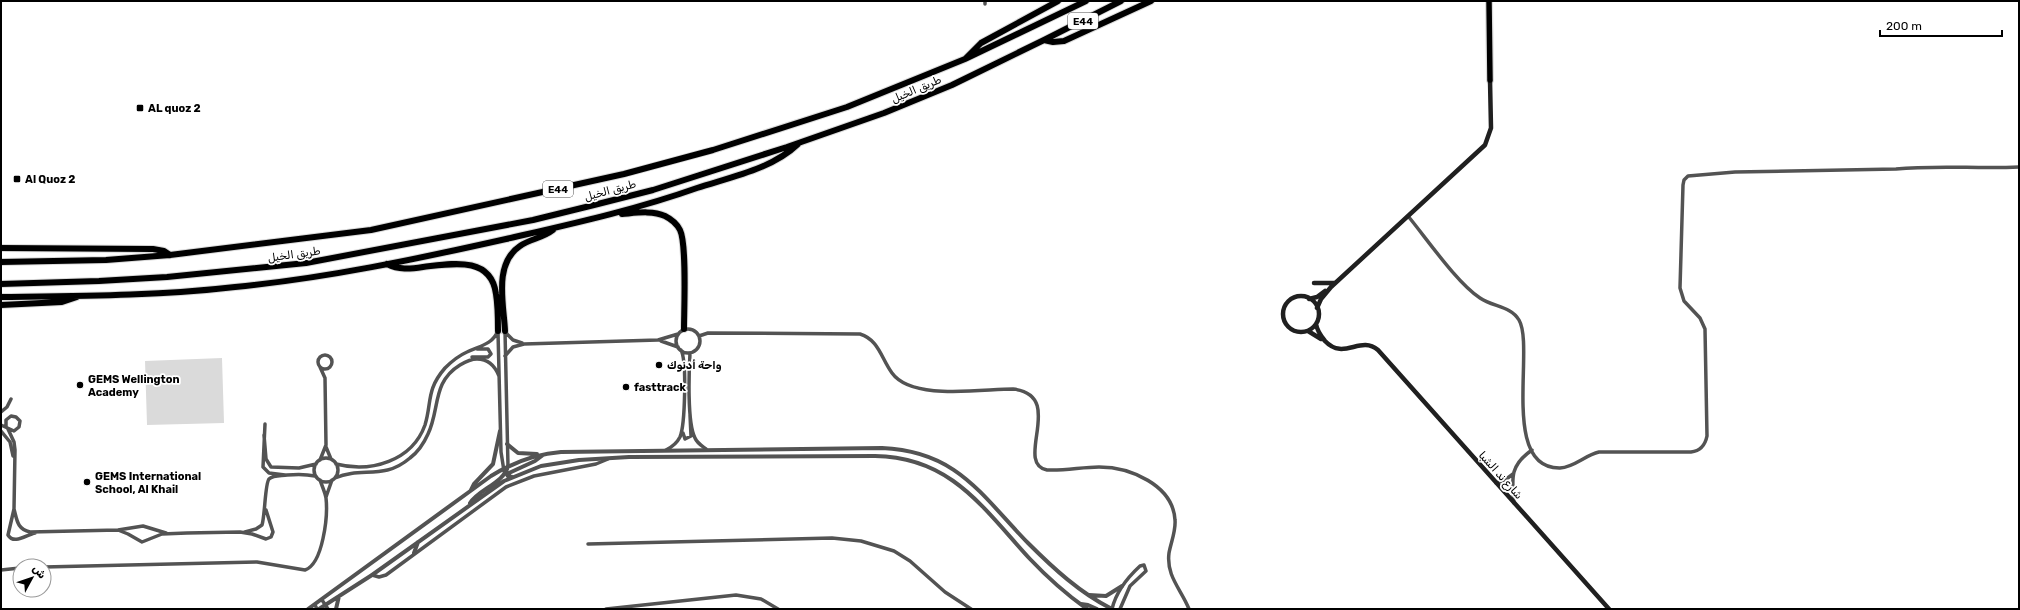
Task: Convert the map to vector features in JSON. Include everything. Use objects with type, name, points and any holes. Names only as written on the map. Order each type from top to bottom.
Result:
[{"type":"highway","points":[[965,59],[981,43],[1058,1]]},
{"type":"highway","name":"طريق الخيل","points":[[1,262],[106,260],[170,255],[371,230],[624,174],[713,150],[809,120],[965,59],[1086,1]]},
{"type":"highway","name":"طريق الخيل","points":[[1,284],[91,282],[167,277],[259,268],[349,256],[533,220],[594,205],[653,190],[801,142],[884,113],[924,97],[1044,40],[1121,1]]},
{"type":"highway","points":[[1044,40],[1053,42],[1064,40],[1151,1]]},
{"type":"highway","points":[[1,297],[78,296],[234,288],[387,264],[555,228],[675,196],[766,164],[785,155],[801,142]]},
{"type":"highway","points":[[610,214],[660,214],[669,218],[680,230],[683,243],[681,332]]},
{"type":"highway","points":[[502,331],[503,276],[507,260],[519,247],[542,237],[555,228]]},
{"type":"highway","points":[[1,248],[153,249],[164,251],[170,255]]},
{"type":"highway","points":[[387,264],[397,268],[407,269],[464,263],[480,268],[490,278],[496,290],[502,331]]},
{"type":"highway","points":[[1,305],[62,302],[71,300],[78,296]]},
{"type":"main road","points":[[1309,299],[1317,297],[1336,283],[1487,142],[1491,128],[1490,1]]},
{"type":"main road","points":[[1314,283],[1336,283]]},
{"type":"main road","points":[[1308,331],[1316,324],[1319,316],[1318,308],[1321,299],[1331,287]]},
{"type":"main road","points":[[1318,308],[1309,299],[1301,296],[1291,300],[1285,306],[1283,314],[1285,324],[1291,330],[1299,332],[1308,331],[1315,334],[1329,347],[1338,351],[1347,352],[1364,347],[1380,353]]},
{"type":"main road","name":"شارع ند الشبا","points":[[1316,324],[1320,335],[1333,347],[1345,349],[1366,344],[1373,347],[1380,353],[1608,609]]},
{"type":"street","points":[[1408,216],[1475,295],[1490,304],[1510,310],[1521,323],[1523,334],[1523,409],[1527,434],[1532,450],[1544,463],[1561,468],[1574,465],[1587,455],[1599,452],[1693,452],[1700,449],[1705,443],[1707,436],[1705,329],[1700,318],[1684,301],[1679,283],[1682,255],[1683,185],[1684,180],[1688,176],[1735,172],[1896,169],[1920,166],[1953,168],[2019,167]]},
{"type":"street","points":[[505,356],[513,348],[524,344],[658,340],[691,329],[699,336],[700,342],[698,348],[690,353]]},
{"type":"street","points":[[502,331],[513,340],[524,344]]},
{"type":"street","points":[[336,464],[359,468],[372,467],[389,462],[404,454],[416,441],[422,431],[426,420],[429,398],[436,379],[452,362],[471,350],[488,344],[502,331]]},
{"type":"street","points":[[502,331],[505,356],[507,444],[505,474]]},
{"type":"street","points":[[502,331],[499,376],[500,431],[505,468]]},
{"type":"street","points":[[678,347],[676,340],[681,332]]},
{"type":"street","points":[[699,336],[711,333],[860,334],[872,340],[892,373],[912,387],[929,391],[1013,389],[1024,392],[1033,399],[1038,409],[1039,424],[1034,457],[1040,468],[1047,470],[1099,467],[1120,470],[1150,482],[1165,494],[1172,507],[1175,521],[1169,552],[1170,571],[1174,584],[1189,609]]},
{"type":"street","points":[[658,340],[678,347],[684,357],[685,421],[683,436],[686,439],[691,435],[689,425],[691,412]]},
{"type":"street","points":[[265,424],[263,462],[265,469],[269,473],[315,476],[325,482],[349,474],[387,471],[402,464],[414,455],[425,442],[430,430],[441,385],[451,372],[473,357],[487,357],[491,354],[490,350],[487,348],[471,350]]},
{"type":"street","points":[[681,350],[690,353]]},
{"type":"street","points":[[690,353],[691,412],[695,438],[706,449]]},
{"type":"street","points":[[52,567],[257,562],[305,570],[314,564],[324,536],[326,498],[338,470],[326,446],[325,378],[317,361],[323,354],[331,358],[330,367],[325,378]]},
{"type":"street","points":[[465,362],[475,359],[485,360],[494,366],[499,376]]},
{"type":"street","points":[[320,367],[325,369],[330,367]]},
{"type":"street","points":[[1,412],[7,407],[11,399]]},
{"type":"street","points":[[666,450],[680,437],[684,412]]},
{"type":"street","points":[[1,421],[13,416],[20,421],[18,429],[12,431],[1,425]]},
{"type":"street","points":[[6,420],[7,428],[15,445],[14,509],[12,522],[8,532],[11,539],[18,540],[38,532]]},
{"type":"street","points":[[1,431],[10,442],[14,461]]},
{"type":"street","points":[[471,490],[474,484],[493,464],[500,431]]},
{"type":"street","points":[[264,435],[266,459],[271,467],[299,468],[316,464],[320,460],[326,446]]},
{"type":"street","points":[[507,444],[513,450],[521,454],[706,449],[882,448],[908,451],[928,457],[952,469],[974,485],[1040,554],[1087,595],[1112,609],[1122,586],[1140,566],[1146,566],[1146,571],[1128,590],[1120,609]]},
{"type":"street","points":[[1496,483],[1505,480],[1513,474],[1521,459],[1532,450]]},
{"type":"street","points":[[317,608],[322,600],[471,490],[505,468],[545,454]]},
{"type":"street","points":[[510,478],[509,473],[535,461],[545,454]]},
{"type":"street","points":[[308,609],[325,605],[372,575],[469,505],[510,478],[537,468],[560,462],[608,459],[884,456],[916,462],[939,471],[965,488],[1038,567],[1085,609]]},
{"type":"street","points":[[320,460],[326,458],[332,460]]},
{"type":"street","points":[[372,575],[377,577],[384,576],[506,486],[534,476],[596,464],[608,459]]},
{"type":"street","points":[[315,476],[316,464]]},
{"type":"street","points":[[505,474],[510,478]]},
{"type":"street","points":[[469,505],[476,496],[505,474]]},
{"type":"street","points":[[1513,474],[1514,503]]},
{"type":"street","points":[[240,532],[261,527],[266,510],[268,481],[272,477],[285,475]]},
{"type":"street","points":[[320,480],[326,498]]},
{"type":"street","points":[[14,509],[20,528],[38,532],[118,530],[143,526],[167,534]]},
{"type":"street","points":[[118,530],[142,542],[167,534],[240,532],[266,539],[271,537],[273,529],[266,510]]},
{"type":"street","points":[[588,544],[827,538],[861,541],[884,547],[900,554],[945,592],[971,609]]},
{"type":"street","points":[[414,553],[419,542]]},
{"type":"street","points":[[1,570],[12,569]]},
{"type":"street","points":[[1087,595],[1103,596],[1122,586]]},
{"type":"street","points":[[336,609],[339,595]]},
{"type":"street","points":[[606,609],[736,595],[761,599],[778,609]]},
{"type":"street","points":[[322,600],[328,609]]},
{"type":"street","points":[[1081,604],[1097,609]]},
{"type":"shaded area","points":[[222,358],[224,423],[147,425],[145,361]]},
{"type":"place","name":"AL quoz 2","points":[[140,108]]},
{"type":"place","name":"Al Quoz 2","points":[[17,179]]},
{"type":"place","name":"واحة أدنوك","points":[[659,365]]},
{"type":"place","name":"GEMS Wellington Academy","points":[[80,385]]},
{"type":"place","name":"fasttrack","points":[[626,387]]},
{"type":"place","name":"GEMS International School, Al Khail","points":[[87,482]]}]
